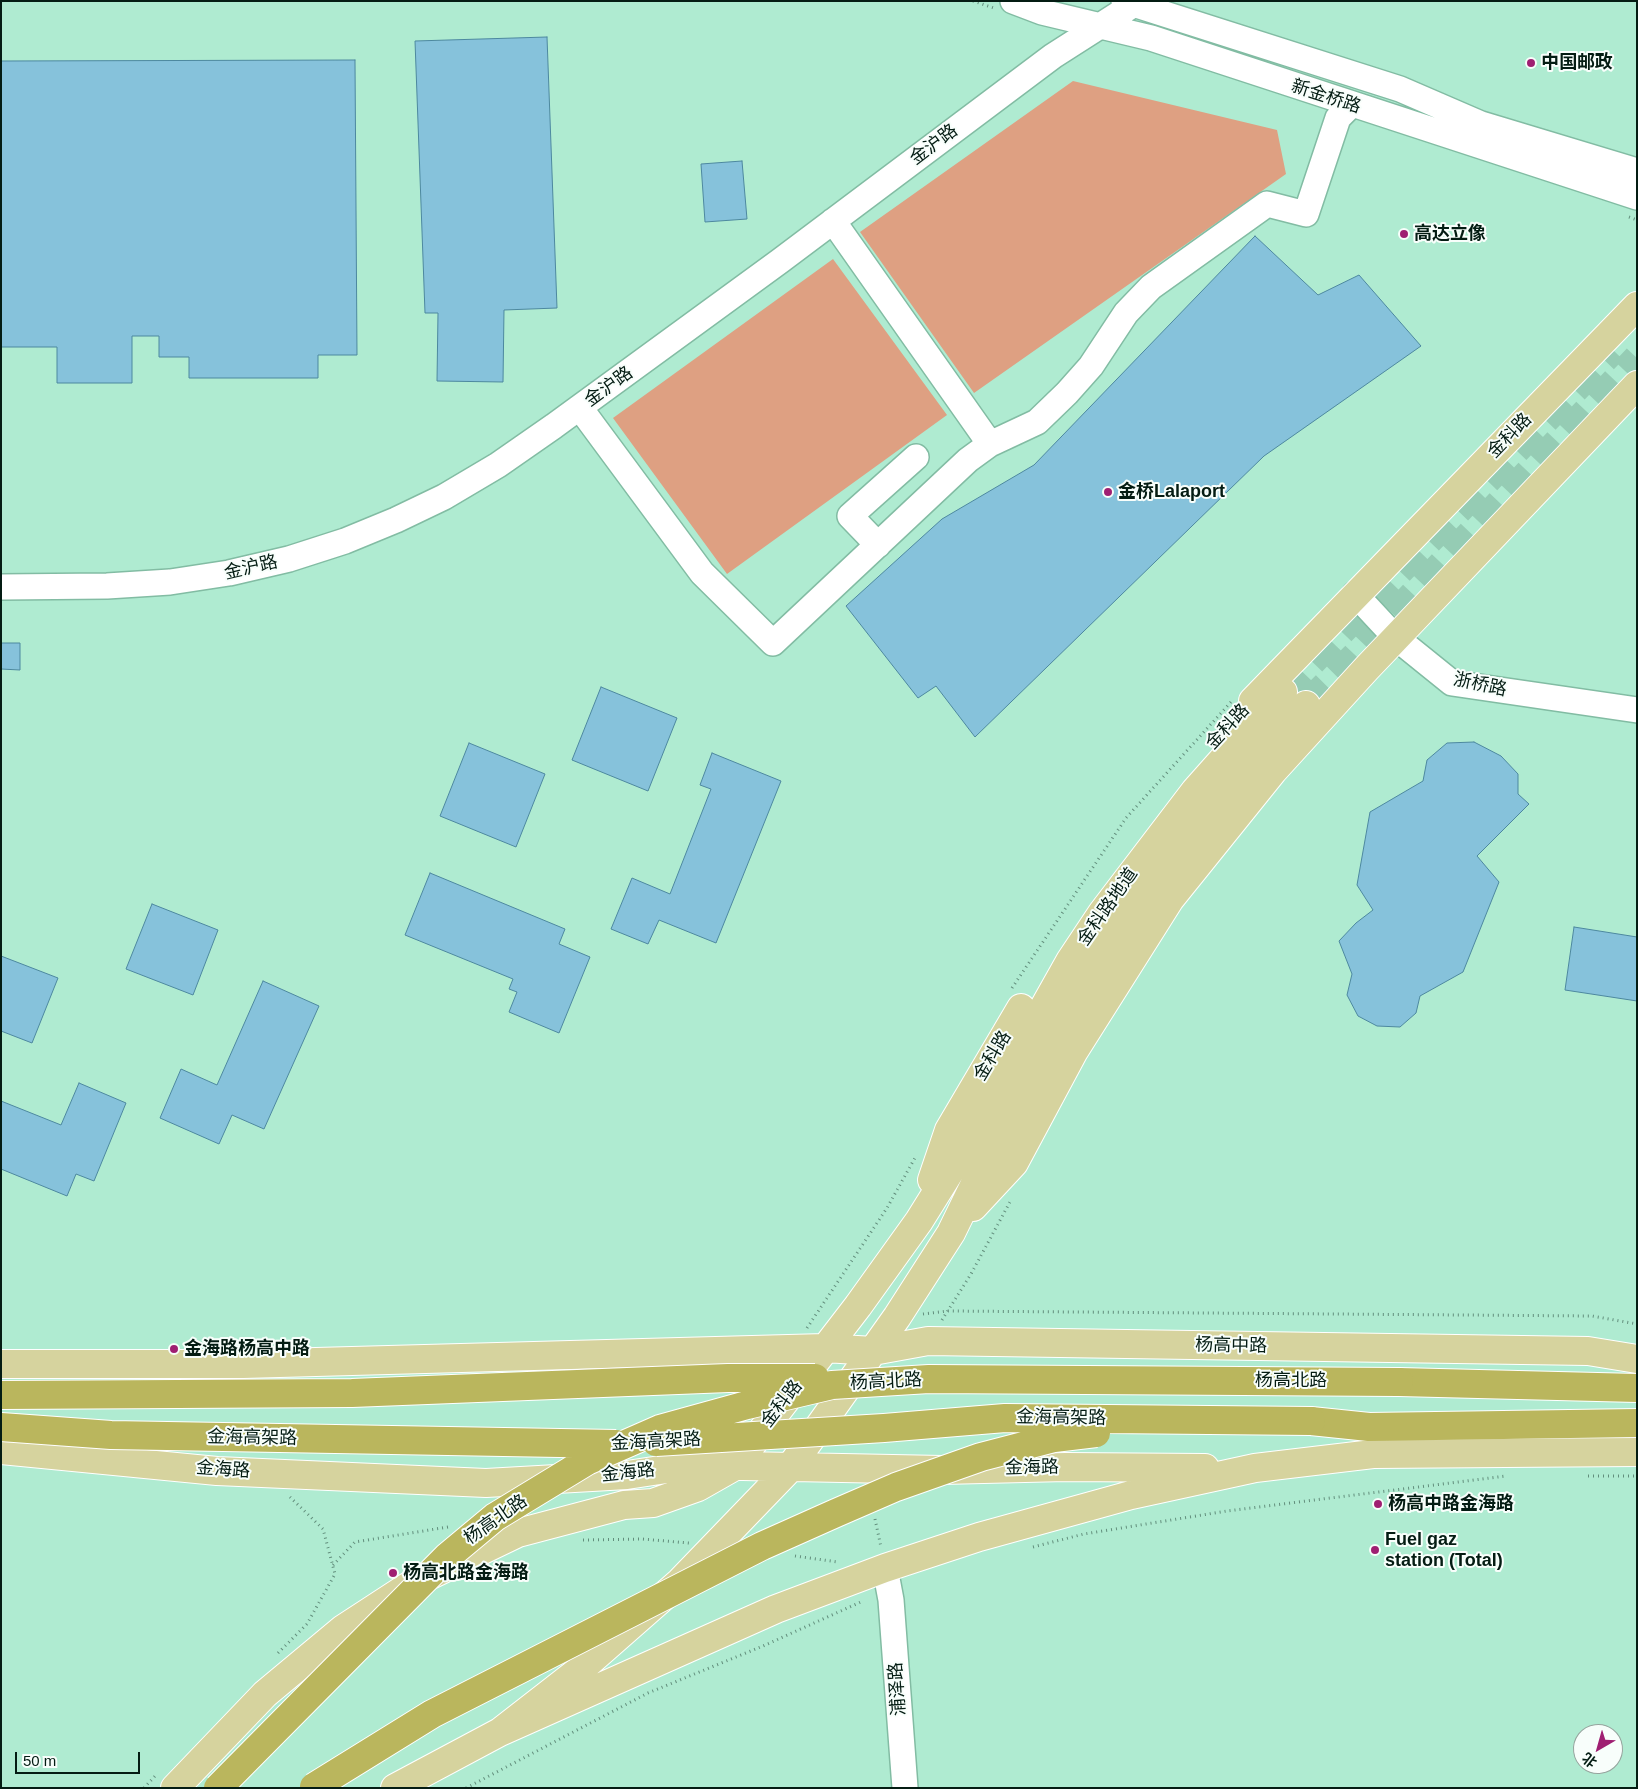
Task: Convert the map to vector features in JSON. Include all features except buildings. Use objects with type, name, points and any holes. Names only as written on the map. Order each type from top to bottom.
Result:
[{"type":"highway","points":[[1,1395],[352,1393],[728,1378],[929,1380]]},
{"type":"highway","name":"杨高北路","points":[[218,1788],[446,1556],[494,1518],[586,1461],[660,1429],[747,1405],[832,1385],[929,1380],[1399,1382],[1637,1388]]},
{"type":"highway","name":"金海高架路","points":[[1,1427],[111,1435],[612,1445],[884,1428],[1005,1418],[1311,1422]]},
{"type":"highway","points":[[314,1788],[432,1714],[762,1546],[896,1487],[981,1458],[1054,1438],[1152,1428],[1311,1422],[1369,1426],[1637,1423]]},
{"type":"main road","name":"金科路","points":[[919,1221],[949,1130],[1063,938],[1196,762],[1355,594],[1637,306]]},
{"type":"main road","points":[[500,1732],[588,1662],[680,1582],[789,1469],[915,1291],[951,1232],[1014,1163],[1074,1051],[1170,899],[1273,771],[1395,637],[1637,385]]},
{"type":"main road","name":"金科路地道","points":[[951,1232],[994,1147],[1056,1035],[1118,935],[1197,831],[1256,759],[1294,699],[1195,791],[1102,914],[1070,961],[967,1144]]},
{"type":"main road","name":"金科路","points":[[735,1466],[858,1306],[919,1221],[967,1144]]},
{"type":"main road","name":"杨高中路","points":[[825,1348],[873,1351],[928,1341],[1588,1351],[1637,1359]]},
{"type":"main road","points":[[1,1364],[243,1364],[825,1348]]},
{"type":"main road","name":"金海路","points":[[1,1450],[217,1471],[486,1483],[627,1475],[693,1465],[789,1469],[942,1470],[1066,1467],[1255,1468]]},
{"type":"main road","points":[[394,1788],[500,1732],[688,1647],[776,1610],[887,1579],[979,1537],[1131,1495],[1255,1468],[1373,1454],[1637,1452]]},
{"type":"main road","name":"杨高北路","points":[[166,1781],[265,1694],[343,1629],[412,1584],[518,1532],[624,1504],[653,1502],[698,1487],[735,1466]]},
{"type":"street","name":"新金桥路","points":[[1013,1],[1042,12],[1151,38],[1637,197]]},
{"type":"street","name":"新金桥路","points":[[1132,2],[1400,89],[1481,124],[1637,171]]},
{"type":"street","name":"金沪路","points":[[1,587],[107,586],[170,582],[229,574],[289,559],[345,541],[396,520],[444,497],[498,466],[580,408],[1053,56],[1101,27],[1132,2]]},
{"type":"street","points":[[580,408],[702,573],[773,643],[968,460],[990,444],[1037,422],[1091,366],[1126,313],[1151,286],[1267,204],[1306,214],[1338,118],[1351,105]]},
{"type":"street","points":[[833,221],[990,444]]},
{"type":"street","points":[[878,545],[850,516],[916,457]]},
{"type":"street","name":"浙桥路","points":[[1355,594],[1395,637],[1452,683],[1637,710]]},
{"type":"street","name":"浦泽路","points":[[887,1579],[905,1788]]},
{"type":"path","points":[[948,1311],[971,1274],[1012,1198]]},
{"type":"path","points":[[1028,1548],[1084,1534],[1227,1511],[1508,1476]]},
{"type":"path","points":[[1587,1476],[1637,1476]]},
{"type":"path","points":[[273,1658],[307,1624],[335,1574],[323,1529],[292,1497]]},
{"type":"path","points":[[333,1565],[355,1542],[454,1526]]},
{"type":"path","points":[[573,1540],[642,1539],[716,1546]]},
{"type":"path","points":[[791,1556],[848,1563]]},
{"type":"path","points":[[466,1788],[648,1693],[763,1646],[887,1579]]},
{"type":"path","points":[[144,1788],[166,1781]]},
{"type":"shaded area","points":[[1073,81],[1277,130],[1286,174],[974,393],[860,232]]},
{"type":"shaded area","points":[[833,259],[947,415],[727,574],[613,418]]},
{"type":"tunnel","points":[[1283,692],[1613,350]]},
{"type":"tunnel","points":[[1306,705],[1354,657],[1637,358]]},
{"type":"place","name":"中国邮政","points":[[1531,63]]},
{"type":"place","name":"高达立像","points":[[1404,234]]},
{"type":"place","name":"金桥Lalaport","points":[[1108,492]]},
{"type":"place","name":"金海路杨高中路","points":[[174,1349]]},
{"type":"place","name":"杨高中路金海路","points":[[1378,1504]]},
{"type":"place","name":"Fuel gaz station (Total)","points":[[1375,1550]]},
{"type":"place","name":"杨高北路金海路","points":[[393,1573]]}]
